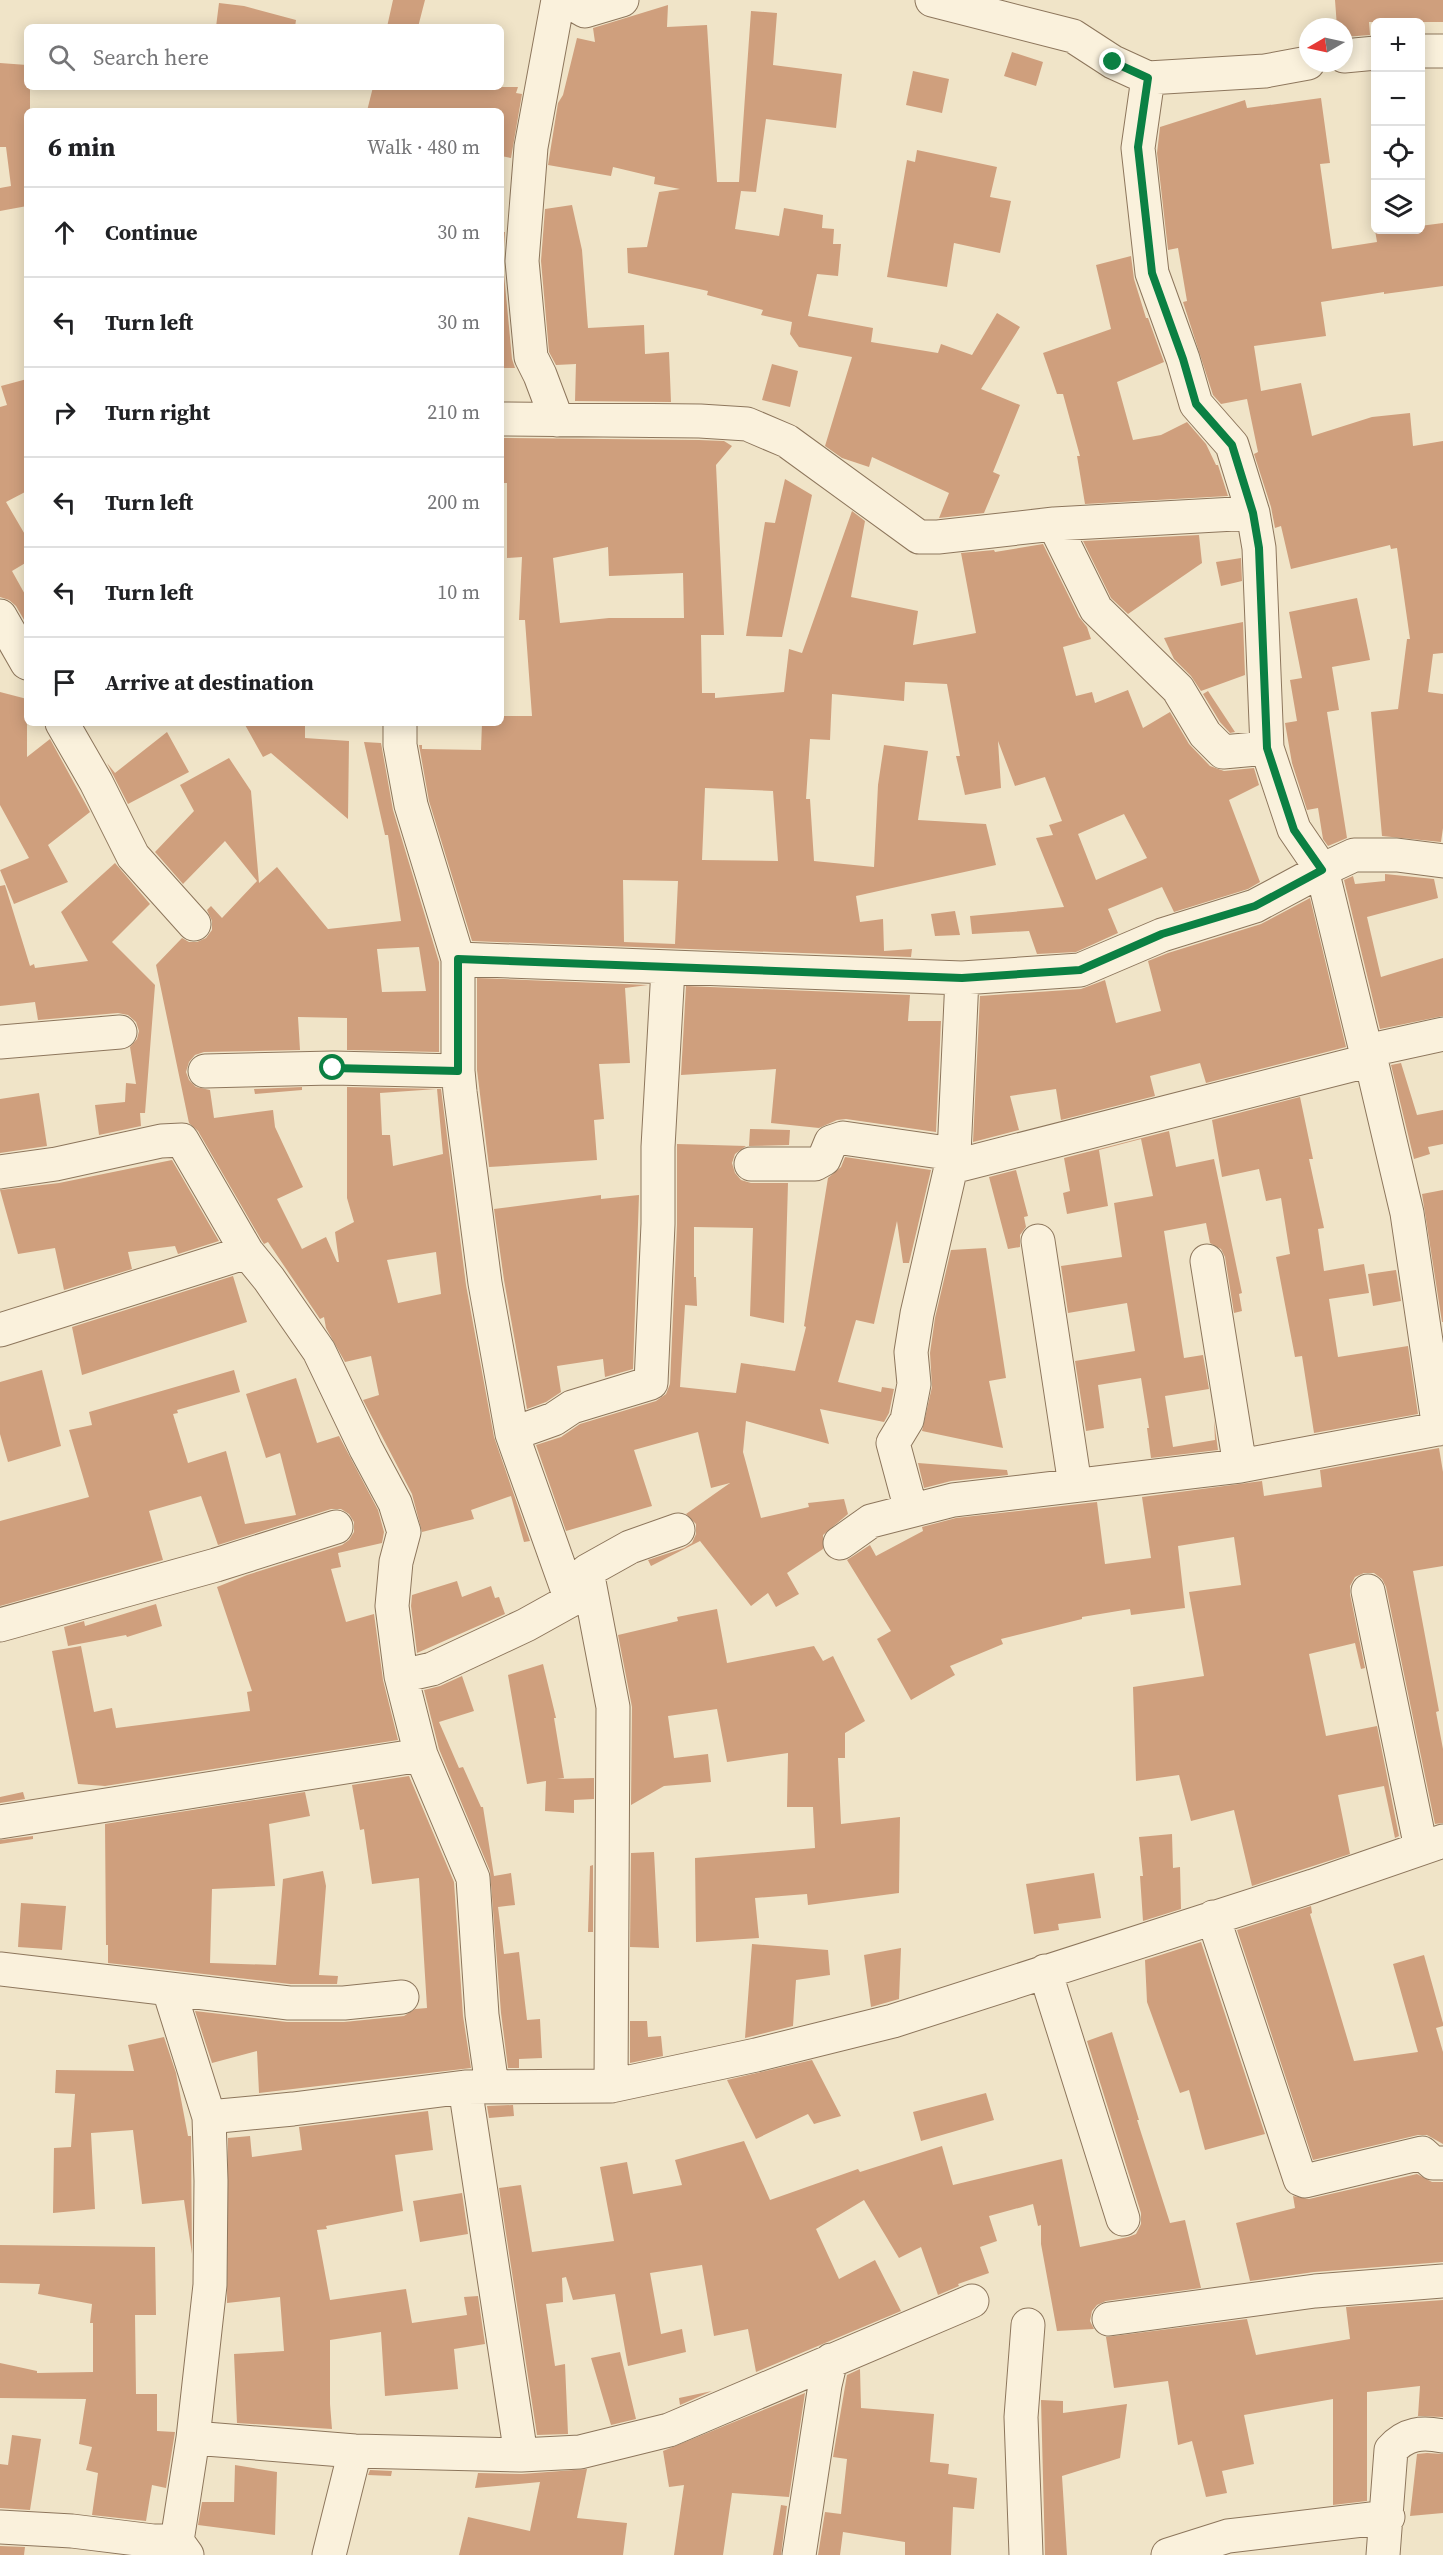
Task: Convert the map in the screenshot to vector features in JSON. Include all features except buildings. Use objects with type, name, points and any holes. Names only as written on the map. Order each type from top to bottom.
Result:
[{"type":"street","points":[[557,420],[531,357],[522,261],[531,147],[558,0]]},
{"type":"street","points":[[566,0],[585,11],[622,0]]},
{"type":"street","points":[[932,0],[1072,36],[1113,62],[1148,78],[1265,72],[1299,65]]},
{"type":"street","points":[[1425,51],[1443,51]]},
{"type":"street","points":[[1353,55],[1371,53]]},
{"type":"street","points":[[840,1543],[871,1521],[953,1500],[1240,1466],[1441,1428],[1407,1213],[1322,870],[1294,830],[1267,748],[1259,548],[1253,513],[1232,445],[1196,404],[1183,359],[1152,273],[1138,147],[1148,78]]},
{"type":"street","points":[[504,419],[700,421],[747,424],[787,441],[919,537],[938,537],[1054,524],[1253,513]]},
{"type":"street","points":[[1054,524],[1096,609],[1178,689],[1205,734],[1223,752],[1267,748]]},
{"type":"street","points":[[0,616],[24,658]]},
{"type":"street","points":[[64,726],[96,782],[133,856],[194,924]]},
{"type":"street","points":[[400,726],[400,745],[411,805],[458,959],[458,1071],[485,1283],[512,1434],[571,1600]]},
{"type":"street","points":[[458,959],[668,969],[745,968],[962,978],[1080,970],[1162,934],[1255,906],[1354,855],[1397,855],[1443,861]]},
{"type":"street","points":[[512,1434],[554,1419],[572,1407],[651,1383],[658,1224],[658,1147],[668,969]]},
{"type":"street","points":[[911,1510],[893,1443],[907,1420],[914,1384],[911,1352],[917,1314],[953,1161],[962,978]]},
{"type":"street","points":[[0,1042],[120,1032]]},
{"type":"street","points":[[751,1164],[815,1164],[824,1159],[831,1142],[843,1138],[953,1161],[1368,1056],[1443,1034]]},
{"type":"street","points":[[205,1071],[333,1068],[458,1071]]},
{"type":"street","points":[[0,1172],[56,1164],[161,1141],[182,1140],[247,1252],[269,1279],[319,1351],[394,1503],[404,1532],[396,1562],[392,1606],[401,1676],[421,1755],[473,1878],[482,2015],[478,2086],[521,2455]]},
{"type":"street","points":[[1038,1241],[1075,1485]]},
{"type":"street","points":[[0,1330],[247,1252]]},
{"type":"street","points":[[1207,1261],[1240,1466]]},
{"type":"street","points":[[0,1625],[216,1564],[336,1527]]},
{"type":"street","points":[[401,1676],[432,1669],[526,1625],[571,1600],[587,1571],[630,1547],[678,1530]]},
{"type":"street","points":[[587,1571],[613,1707],[611,2086]]},
{"type":"street","points":[[209,2117],[478,2086],[611,2086],[756,2055],[893,2021],[1313,1886],[1432,1845],[1368,1591]]},
{"type":"street","points":[[0,1822],[421,1755]]},
{"type":"street","points":[[1213,1917],[1300,2179],[1305,2181],[1422,2153],[1433,2163],[1443,2163]]},
{"type":"street","points":[[0,1969],[289,2004],[344,2003],[402,1996]]},
{"type":"street","points":[[1045,1971],[1123,2219]]},
{"type":"street","points":[[0,2527],[72,2531],[153,2541],[182,2548],[210,2285],[212,2181],[209,2117],[169,1990]]},
{"type":"street","points":[[1109,2319],[1315,2291],[1443,2281]]},
{"type":"street","points":[[194,2438],[356,2451],[521,2455],[580,2451],[669,2430],[972,2301]]},
{"type":"street","points":[[1027,2551],[1021,2417],[1028,2325]]},
{"type":"street","points":[[799,2555],[825,2385],[831,2360]]},
{"type":"street","points":[[1383,2555],[1388,2517],[1391,2450],[1401,2439],[1423,2433],[1443,2436]]},
{"type":"street","points":[[328,2555],[356,2451]]},
{"type":"street","points":[[1167,2555],[1228,2536],[1388,2517]]},
{"type":"route","points":[[333,1068],[458,1071],[458,959],[668,969],[745,968],[962,978],[1080,970],[1162,934],[1255,906],[1322,870],[1294,830],[1267,748],[1259,548],[1253,513],[1232,445],[1196,404],[1183,359],[1152,273],[1138,147],[1148,78],[1113,62]]}]
